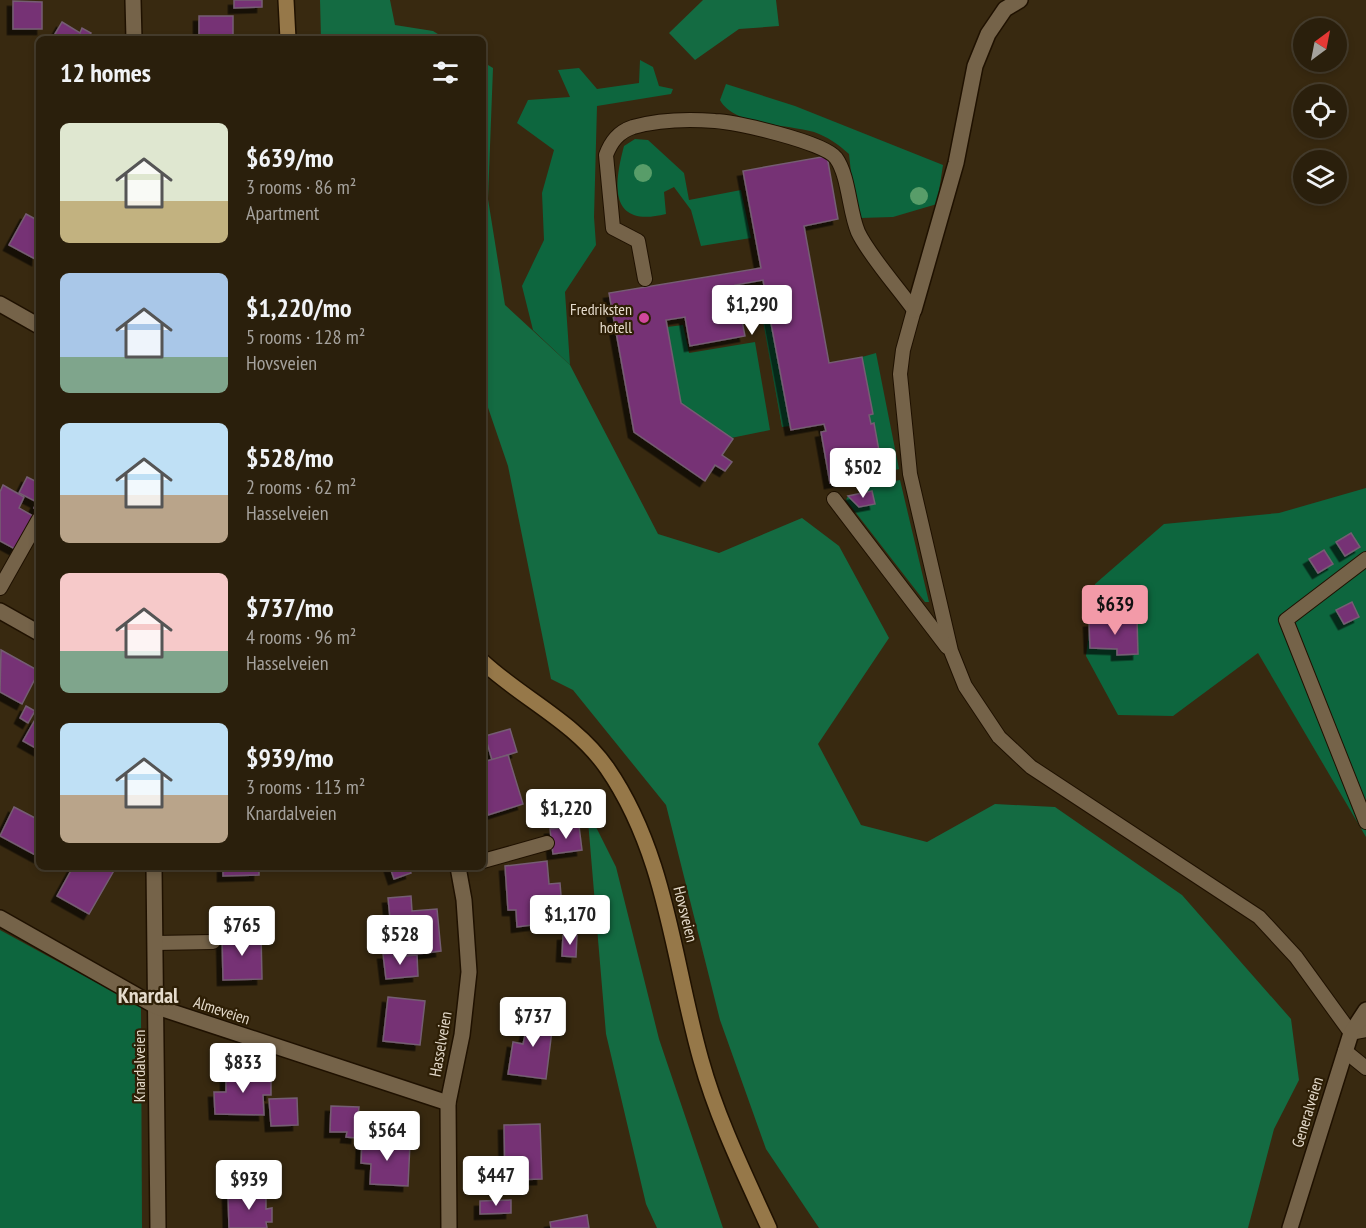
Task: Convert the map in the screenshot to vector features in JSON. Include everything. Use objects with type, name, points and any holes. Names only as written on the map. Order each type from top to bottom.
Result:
[{"type":"street","points":[[133,0],[134,36]]},
{"type":"street","points":[[286,0],[288,36]]},
{"type":"street","points":[[914,310],[956,163],[975,66],[988,34],[1005,9],[1020,0]]},
{"type":"street","points":[[0,304],[36,324]]},
{"type":"street","points":[[0,611],[36,631]]},
{"type":"street","name":"Hovsveien","points":[[486,664],[570,728],[606,767],[639,824],[663,894],[701,1060],[717,1109],[770,1228]]},
{"type":"street","name":"Knardalveien","points":[[154,870],[158,1228]]},
{"type":"street","name":"Hasselveien","points":[[449,1228],[448,1103],[462,1035],[469,972],[460,870]]},
{"type":"street","name":"Almeveien","points":[[0,918],[157,1007],[448,1103]]},
{"type":"street","name":"Generalveien","points":[[1290,1228],[1345,1051],[1359,1031],[1366,1010]]},
{"type":"lane","points":[[645,279],[638,241],[613,228],[606,156],[610,144],[618,135],[632,128],[682,121],[717,121],[782,134],[823,147],[835,156],[859,232],[914,310],[903,350],[900,374],[910,474],[951,651],[964,686],[999,737],[1031,767],[1258,916],[1359,1031]]},
{"type":"lane","points":[[834,499],[951,651]]},
{"type":"lane","points":[[0,588],[36,524]]},
{"type":"lane","points":[[1366,559],[1286,620],[1366,822]]},
{"type":"lane","points":[[486,860],[547,843]]},
{"type":"lane","points":[[155,943],[213,942]]},
{"type":"lane","points":[[1345,1051],[1366,1068]]},
{"type":"green space","points":[[320,0],[390,0],[395,25],[433,31],[441,36],[321,36]]},
{"type":"green space","points":[[703,0],[776,0],[779,26],[739,29],[695,60],[669,33]]},
{"type":"green space","points":[[640,60],[653,67],[659,86],[673,89],[671,94],[597,106],[594,217],[596,245],[565,292],[570,365],[533,330],[522,286],[544,240],[542,193],[554,150],[517,123],[528,100],[570,97],[558,70],[579,68],[597,89],[639,83]]},
{"type":"green space","points":[[486,64],[493,68],[488,199],[505,305],[570,365],[658,534],[719,553],[802,518],[839,546],[889,638],[818,744],[861,825],[927,842],[995,804],[1055,807],[1182,895],[1291,1019],[1299,1080],[1274,1129],[1248,1228],[819,1228],[766,1149],[720,1020],[666,805],[573,690],[551,679],[508,466],[486,402]]},
{"type":"green space","points":[[726,84],[795,106],[943,165],[937,204],[893,217],[860,218],[854,200],[849,154],[833,141],[814,132],[762,123],[737,115],[727,109],[720,100]]},
{"type":"green space","points":[[635,139],[648,140],[684,173],[689,200],[741,190],[751,238],[701,246],[691,210],[674,187],[664,192],[666,214],[648,217],[634,215],[625,209],[620,201],[618,189],[620,161],[624,146]]},
{"type":"green space","points":[[765,291],[790,426],[782,427],[758,293]]},
{"type":"green space","points":[[683,325],[689,353],[755,342],[770,430],[731,438],[681,403],[667,327]]},
{"type":"green space","points":[[876,353],[899,469],[883,473],[874,424],[871,424],[869,415],[872,414],[862,357]]},
{"type":"green space","points":[[900,480],[929,602],[925,602],[846,500],[848,496],[859,507],[875,504],[872,491],[865,492],[865,487]]},
{"type":"green space","points":[[1366,488],[1366,837],[1258,653],[1173,716],[1118,715],[1086,656],[1095,584],[1164,524],[1279,513]]},
{"type":"green space","points":[[587,809],[616,867],[659,1039],[723,1228],[657,1228],[646,1204],[606,1034]]},
{"type":"green space","points":[[0,930],[141,1007],[142,1228],[0,1228]]},
{"type":"building","points":[[234,0],[262,0],[262,7],[234,8]]},
{"type":"building","points":[[13,1],[42,2],[42,29],[13,29]]},
{"type":"building","points":[[199,16],[233,16],[233,36],[199,36]]},
{"type":"building","points":[[62,22],[80,33],[82,28],[91,33],[89,36],[54,36]]},
{"type":"building","name":"Fredriksten hotell","points":[[827,156],[838,219],[804,226],[829,363],[862,357],[873,414],[869,415],[871,424],[874,423],[883,473],[830,483],[821,432],[826,431],[824,424],[791,430],[763,280],[735,285],[745,336],[690,346],[685,317],[666,320],[681,403],[733,439],[722,455],[732,462],[725,471],[715,465],[705,481],[634,432],[609,293],[761,268],[743,171]]},
{"type":"building","points":[[26,214],[36,219],[36,259],[9,245]]},
{"type":"building","points":[[27,477],[36,482],[36,502],[19,493]]},
{"type":"building","points":[[3,485],[24,497],[19,508],[33,516],[15,549],[0,541],[0,492]]},
{"type":"building","points":[[872,491],[875,504],[859,507],[848,496]]},
{"type":"building","points":[[1351,533],[1360,547],[1345,556],[1336,542]]},
{"type":"building","points":[[1324,550],[1333,564],[1318,573],[1309,559]]},
{"type":"building","points":[[1352,602],[1359,617],[1344,624],[1336,610]]},
{"type":"building","points":[[1137,618],[1138,654],[1117,655],[1117,649],[1090,648],[1089,622]]},
{"type":"building","points":[[1,650],[36,669],[36,677],[22,704],[0,692]]},
{"type":"building","points":[[26,706],[35,711],[28,723],[20,718]]},
{"type":"building","points":[[36,718],[36,748],[23,741]]},
{"type":"building","points":[[510,729],[517,752],[492,760],[486,736]]},
{"type":"building","points":[[508,755],[523,804],[488,815],[486,761]]},
{"type":"building","points":[[14,807],[36,818],[36,855],[0,836]]},
{"type":"building","points":[[579,826],[582,850],[553,854],[550,829]]},
{"type":"building","points":[[547,861],[549,884],[560,883],[563,921],[517,927],[516,910],[508,910],[505,866]]},
{"type":"building","points":[[71,870],[114,870],[89,914],[57,896]]},
{"type":"building","points":[[223,870],[259,870],[259,875],[223,876]]},
{"type":"building","points":[[391,870],[410,870],[411,873],[394,879]]},
{"type":"building","points":[[411,896],[412,911],[437,909],[441,951],[394,957],[388,898]]},
{"type":"building","points":[[222,934],[261,934],[262,979],[223,980]]},
{"type":"building","points":[[563,935],[577,935],[576,957],[562,956]]},
{"type":"building","points":[[393,953],[394,957],[417,955],[418,976],[386,979],[383,954]]},
{"type":"building","points":[[388,997],[425,1001],[420,1045],[383,1041]]},
{"type":"building","points":[[531,1010],[554,1014],[546,1079],[508,1074],[513,1042],[523,1044]]},
{"type":"building","points":[[263,1071],[263,1075],[271,1075],[271,1095],[263,1095],[264,1115],[215,1114],[214,1092],[226,1092],[226,1072]]},
{"type":"building","points":[[297,1098],[298,1125],[271,1126],[269,1099]]},
{"type":"building","points":[[331,1106],[359,1107],[356,1138],[346,1137],[347,1132],[330,1132]]},
{"type":"building","points":[[540,1124],[542,1179],[505,1180],[504,1125]]},
{"type":"building","points":[[362,1141],[410,1143],[408,1186],[370,1184],[371,1164],[361,1163]]},
{"type":"building","points":[[228,1193],[266,1193],[266,1209],[272,1208],[272,1222],[266,1222],[267,1228],[229,1228]]},
{"type":"building","points":[[511,1200],[511,1213],[480,1214],[480,1201]]},
{"type":"building","points":[[587,1215],[589,1228],[551,1228],[550,1222]]},
{"type":"place","name":"Fredriksten hotell","points":[[644,318]]},
{"type":"district","name":"Knardal","points":[[148,995]]}]
